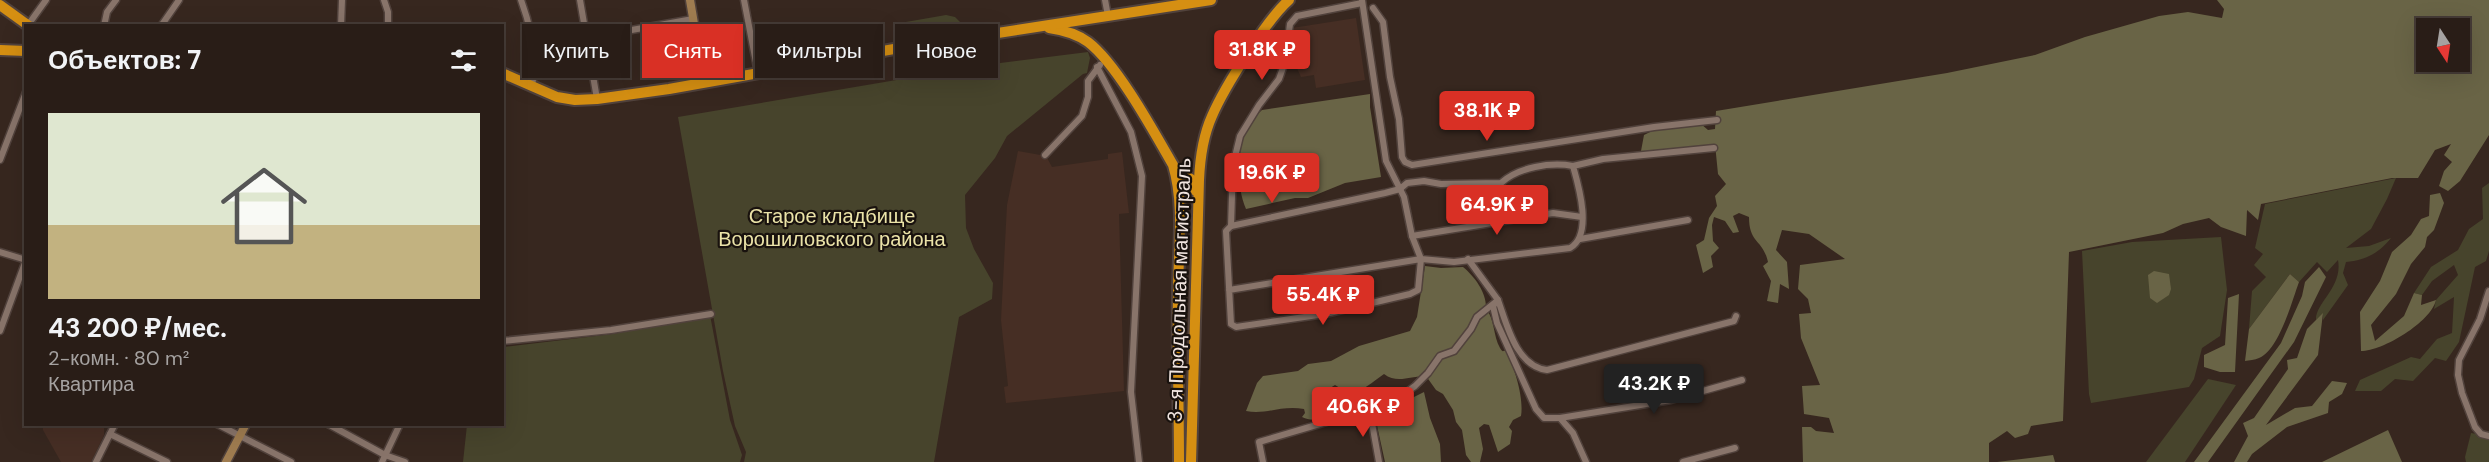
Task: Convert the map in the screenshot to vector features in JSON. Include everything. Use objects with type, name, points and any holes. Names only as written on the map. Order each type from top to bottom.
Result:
[{"type":"highway","points":[[883,53],[1211,0]]},
{"type":"highway","points":[[1275,14],[1278,0]]},
{"type":"highway","name":"3-я Продольная магистраль","points":[[1191,462],[1199,165],[1204,140],[1212,116],[1235,76],[1275,14],[1289,0]]},
{"type":"highway","points":[[0,5],[28,24]]},
{"type":"highway","points":[[1087,42],[1082,28],[1085,21],[1090,18]]},
{"type":"highway","points":[[1040,27],[1068,32],[1087,42]]},
{"type":"highway","name":"3-я Продольная магистраль","points":[[1087,42],[1101,64],[1137,106],[1173,165],[1179,200],[1179,462]]},
{"type":"highway","points":[[0,50],[24,51]]},
{"type":"highway","points":[[504,74],[557,97],[575,100],[597,99],[755,74]]},
{"type":"highway","points":[[1173,165],[1180,172],[1187,174],[1199,165]]},
{"type":"highway","points":[[1179,200],[1181,183],[1186,176],[1192,180],[1198,200]]},
{"type":"street","points":[[30,24],[46,0]]},
{"type":"street","points":[[104,24],[107,12],[116,0]]},
{"type":"street","points":[[162,24],[179,0]]},
{"type":"street","points":[[341,24],[342,0]]},
{"type":"street","points":[[384,0],[388,12],[388,24]]},
{"type":"street","points":[[521,0],[526,15],[535,69],[532,87]]},
{"type":"street","points":[[580,0],[584,24]]},
{"type":"street","points":[[690,0],[704,83]]},
{"type":"street","points":[[744,0],[755,57]]},
{"type":"street","points":[[1105,0],[1108,16]]},
{"type":"street","points":[[1231,226],[1233,165],[1240,136],[1259,105],[1279,79],[1285,62],[1290,24],[1297,16],[1362,2],[1386,160],[1400,189],[1404,197],[1412,236],[1421,259],[1418,290],[1410,294],[1324,314],[1236,327],[1231,324],[1226,231],[1231,226],[1400,189],[1407,183],[1424,181],[1441,184],[1501,183],[1506,178],[1534,168],[1560,164],[1573,166],[1603,159],[1714,148]]},
{"type":"street","points":[[1373,8],[1383,22],[1390,77],[1399,119],[1402,158],[1412,165],[1717,120]]},
{"type":"street","points":[[630,30],[693,19]]},
{"type":"street","points":[[1045,155],[1082,116],[1088,97],[1088,81],[1101,64],[1131,132],[1142,176],[1131,392],[1139,462]]},
{"type":"street","points":[[594,78],[597,99]]},
{"type":"street","points":[[0,160],[24,97]]},
{"type":"street","points":[[1229,290],[1421,259],[1454,262],[1570,248],[1578,244],[1580,239],[1582,216],[1580,190],[1573,166]]},
{"type":"street","points":[[1412,236],[1553,213],[1582,216]]},
{"type":"street","points":[[1580,239],[1688,220]]},
{"type":"street","points":[[0,252],[24,259]]},
{"type":"street","points":[[1468,259],[1498,300],[1514,342],[1526,360],[1535,368],[1546,370],[1734,321],[1736,316]]},
{"type":"street","points":[[0,331],[24,265]]},
{"type":"street","points":[[2489,291],[2480,319],[2459,360],[2458,375],[2475,427],[2481,434],[2489,436]]},
{"type":"street","points":[[1263,462],[1259,442],[1370,412],[1396,400],[1415,386],[1440,356],[1454,351],[1477,317],[1498,300]]},
{"type":"street","points":[[1498,300],[1494,306],[1497,324],[1536,409],[1544,418],[1560,418],[1671,400],[1742,380]]},
{"type":"street","points":[[504,341],[611,330],[711,314]]},
{"type":"street","points":[[1370,412],[1379,462]]},
{"type":"street","points":[[1560,418],[1573,433],[1586,462]]},
{"type":"street","points":[[96,462],[114,426]]},
{"type":"street","points":[[221,426],[291,462]]},
{"type":"street","points":[[226,462],[245,426]]},
{"type":"street","points":[[332,426],[386,455],[405,462]]},
{"type":"street","points":[[382,462],[399,426]]},
{"type":"street","points":[[110,434],[167,462]]},
{"type":"street","points":[[1683,462],[1735,448]]},
{"type":"shaded area","points":[[2217,0],[2489,0],[2489,135],[2460,181],[2448,191],[2439,186],[2444,171],[2452,162],[2444,155],[2451,144],[2435,150],[2418,178],[2392,178],[2261,204],[2258,220],[2247,210],[2246,236],[2221,227],[2209,218],[2183,224],[2163,233],[2069,252],[2063,421],[2031,426],[2028,434],[2015,438],[2007,431],[1989,443],[1989,462],[1803,462],[1802,427],[1834,433],[1829,418],[1804,414],[1802,386],[1820,385],[1801,338],[1799,314],[1811,313],[1808,299],[1798,289],[1800,265],[1845,259],[1809,234],[1782,230],[1776,250],[1787,262],[1789,289],[1780,284],[1778,303],[1767,301],[1771,281],[1763,266],[1768,262],[1766,255],[1751,232],[1749,217],[1739,213],[1733,216],[1739,232],[1733,233],[1725,221],[1714,217],[1713,241],[1719,248],[1711,256],[1713,267],[1703,273],[1696,245],[1704,240],[1709,218],[1717,206],[1715,196],[1726,184],[1718,174],[1715,144],[1625,158],[1624,154],[1641,151],[1644,135],[1656,129],[1701,124],[1708,130],[1715,129],[1716,111],[1947,73],[2035,55],[2085,37],[2159,16],[2188,12],[2222,18],[2224,9]]},
{"type":"shaded area","points":[[1356,18],[1365,80],[1316,88],[1314,75],[1301,77],[1296,66],[1292,28]]},
{"type":"shaded area","points":[[1370,94],[1381,177],[1345,183],[1308,198],[1295,198],[1246,209],[1240,184],[1239,157],[1246,131],[1262,110]]},
{"type":"shaded area","points":[[1018,151],[1046,156],[1052,167],[1108,159],[1108,154],[1122,152],[1129,213],[1119,214],[1124,391],[1006,403],[1004,387],[1008,386],[1001,320],[1007,205]]},
{"type":"shaded area","points":[[2440,193],[2444,203],[2434,230],[2427,237],[2425,247],[2411,264],[2396,294],[2371,325],[2375,341],[2404,316],[2414,293],[2422,295],[2421,305],[2436,300],[2432,309],[2405,334],[2381,346],[2361,351],[2360,312],[2380,281],[2392,252],[2411,235],[2421,219],[2429,216],[2430,195]]},
{"type":"shaded area","points":[[1425,266],[1463,267],[1476,280],[1485,297],[1486,309],[1498,343],[1510,360],[1520,393],[1521,416],[1513,420],[1509,427],[1512,431],[1510,444],[1498,452],[1489,425],[1484,424],[1479,428],[1483,449],[1480,462],[1471,462],[1466,455],[1462,430],[1456,422],[1453,410],[1443,394],[1436,390],[1426,376],[1394,379],[1384,374],[1361,390],[1355,391],[1335,385],[1325,391],[1324,397],[1329,399],[1331,407],[1321,417],[1315,419],[1302,417],[1305,413],[1304,409],[1296,408],[1260,412],[1246,411],[1257,383],[1263,376],[1298,371],[1308,364],[1331,361],[1359,346],[1410,331],[1417,317]]},
{"type":"shaded area","points":[[2319,267],[2326,277],[2294,342],[2208,462],[2194,462],[2281,343],[2302,296],[2305,282]]},
{"type":"shaded area","points":[[2154,271],[2169,274],[2171,289],[2169,295],[2157,303],[2150,298],[2148,275]]},
{"type":"shaded area","points":[[2290,274],[2299,282],[2279,335],[2266,353],[2257,359],[2245,361],[2249,329]]},
{"type":"shaded area","points":[[2239,294],[2235,372],[2220,372],[2204,367],[2204,355],[2225,345],[2228,298]]},
{"type":"shaded area","points":[[2323,313],[2318,355],[2266,425],[2295,408],[2312,406],[2332,381],[2347,383],[2342,394],[2329,402],[2328,413],[2287,427],[2252,454],[2247,462],[2234,462],[2248,436],[2243,423],[2254,418],[2288,369],[2287,360],[2297,358],[2307,329]]},
{"type":"shaded area","points":[[1424,392],[1430,418],[1440,444],[1441,462],[1385,462],[1376,421],[1380,414]]},
{"type":"shaded area","points":[[43,426],[104,426],[104,435],[91,462],[61,462]]},
{"type":"shaded area","points":[[2388,430],[2402,462],[2322,462]]},
{"type":"shaded area","points":[[2053,455],[2055,462],[1997,462]]},
{"type":"green space","points":[[946,15],[955,17],[962,24],[900,24]]},
{"type":"green space","name":"Старое кладбище Ворошиловского района","points":[[1088,52],[1090,58],[1087,73],[1007,136],[995,158],[965,195],[966,228],[974,249],[993,283],[992,299],[959,317],[934,462],[744,462],[746,452],[735,426],[723,371],[678,117],[908,78],[998,78],[998,63]]},
{"type":"green space","points":[[2396,178],[2371,229],[2346,248],[2369,246],[2391,238],[2372,255],[2346,262],[2343,273],[2348,285],[2323,320],[2323,314],[2316,320],[2317,314],[2337,278],[2338,260],[2327,272],[2317,262],[2299,282],[2290,274],[2249,329],[2252,291],[2266,277],[2254,265],[2263,254],[2255,248],[2265,204]]},
{"type":"green space","points":[[2489,183],[2489,251],[2486,261],[2475,267],[2459,342],[2446,361],[2435,358],[2413,381],[2395,379],[2381,391],[2355,391],[2360,380],[2411,357],[2420,359],[2437,339],[2452,333],[2454,297],[2434,309],[2436,300],[2458,275],[2454,265],[2432,281],[2422,295],[2414,293],[2431,267],[2458,250],[2469,229],[2483,219],[2482,188]]},
{"type":"green space","points":[[2221,237],[2227,290],[2220,336],[2202,348],[2194,379],[2189,387],[2091,403],[2082,251],[2132,242]]},
{"type":"green space","points":[[710,315],[730,420],[742,455],[740,462],[463,462],[467,426],[504,426],[504,347],[613,334]]},
{"type":"green space","points":[[2208,379],[2236,385],[2185,462],[2146,462]]},
{"type":"green space","points":[[2471,433],[2489,436],[2489,462],[2466,462],[2465,457]]}]
